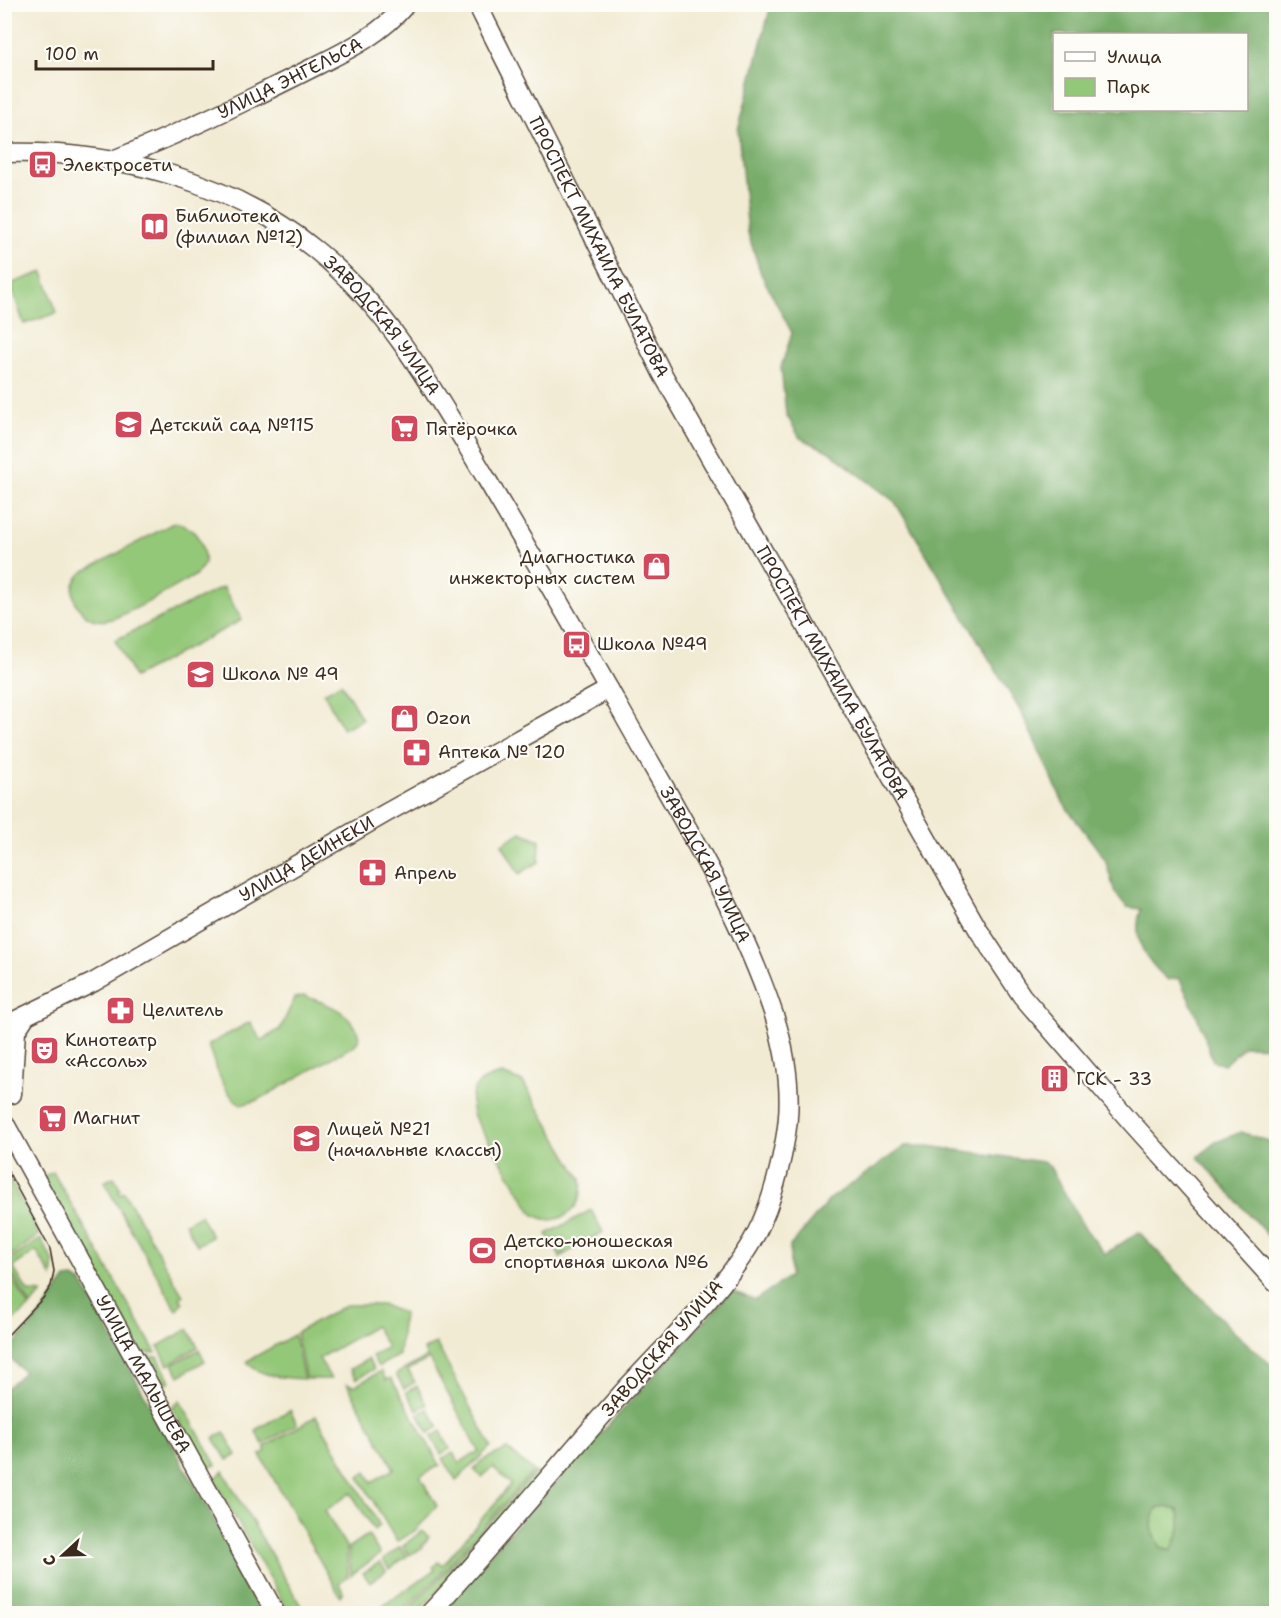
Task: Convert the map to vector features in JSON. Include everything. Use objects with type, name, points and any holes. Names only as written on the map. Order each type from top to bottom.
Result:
[{"type":"street","name":"УЛИЦА ЭНГЕЛЬСА","points":[[165,140],[210,120],[365,40],[384,27],[406,4]]},
{"type":"street","name":"ПРОСПЕКТ МИХАИЛА БУЛАТОВА","points":[[477,4],[662,373],[979,930],[1023,996],[1131,1122],[1276,1283]]},
{"type":"street","name":"ЗАВОДСКАЯ УЛИЦА","points":[[112,161],[165,140]]},
{"type":"street","points":[[165,140],[160,151],[160,162],[172,175]]},
{"type":"street","name":"ЗАВОДСКАЯ УЛИЦА","points":[[4,153],[112,161],[172,175],[262,212],[315,249],[368,298],[393,328],[434,391],[609,689],[724,902],[774,1015],[788,1075],[786,1134],[778,1172],[765,1213],[750,1243],[689,1319],[429,1614]]},
{"type":"street","name":"УЛИЦА ДЕЙНЕКИ","points":[[15,1022],[107,975],[386,813],[609,689]]},
{"type":"street","points":[[12,1094],[15,1022]]},
{"type":"street","name":"УЛИЦА МАЛЫШЕВА","points":[[4,1066],[10,1078],[12,1094],[8,1128],[276,1614]]},
{"type":"green space","points":[[771,5],[1276,5],[1276,1047],[1244,1046],[1224,1065],[1213,1061],[1197,1016],[1179,978],[1168,980],[1153,965],[1142,948],[1138,930],[1141,909],[1127,907],[1115,893],[1105,859],[1064,804],[1021,712],[895,502],[828,451],[800,438],[786,414],[781,367],[792,333],[761,274],[748,233],[738,130]]},
{"type":"green space","points":[[43,272],[57,313],[24,324],[10,284]]},
{"type":"green space","points":[[175,522],[194,532],[203,548],[205,563],[196,575],[139,607],[108,620],[92,619],[80,610],[75,601],[73,589],[75,582],[83,572]]},
{"type":"green space","points":[[223,587],[242,620],[134,677],[115,640]]},
{"type":"green space","points":[[341,683],[362,719],[343,729],[324,693]]},
{"type":"green space","points":[[521,832],[540,840],[539,862],[519,874],[502,844]]},
{"type":"green space","points":[[304,996],[339,1010],[352,1022],[359,1039],[355,1045],[258,1100],[241,1105],[224,1086],[208,1045],[250,1022],[261,1041],[280,1029],[295,998]]},
{"type":"green space","points":[[502,1074],[523,1082],[581,1179],[579,1199],[575,1207],[561,1218],[543,1219],[533,1214],[473,1115],[472,1098],[476,1087],[486,1079]]},
{"type":"green space","points":[[1241,1132],[1276,1144],[1276,1245],[1198,1157],[1214,1143]]},
{"type":"green space","points":[[905,1146],[928,1146],[1043,1162],[1050,1167],[1084,1227],[1105,1254],[1139,1232],[1232,1330],[1276,1369],[1276,1613],[435,1614],[732,1291],[755,1300],[790,1276],[790,1246],[830,1199]],"holes":[[[1167,1507],[1178,1510],[1180,1526],[1176,1541],[1171,1551],[1161,1548],[1151,1528],[1156,1509]]]},
{"type":"green space","points":[[53,1172],[156,1353],[139,1352],[41,1178]]},
{"type":"green space","points":[[114,1177],[121,1189],[118,1190],[120,1194],[124,1192],[183,1296],[180,1298],[183,1303],[177,1311],[104,1182]]},
{"type":"green space","points":[[9,1178],[39,1235],[11,1256],[6,1237]]},
{"type":"green space","points":[[591,1210],[603,1232],[560,1257],[547,1234]]},
{"type":"green space","points":[[200,1215],[212,1237],[197,1245],[185,1223]]},
{"type":"green space","points":[[41,1239],[54,1263],[52,1277],[36,1251],[13,1267],[28,1292],[42,1293],[31,1306],[5,1263]]},
{"type":"green space","points":[[4,1267],[30,1307],[5,1327],[4,1327]]},
{"type":"green space","points":[[74,1278],[82,1283],[266,1613],[5,1614],[5,1389],[24,1372],[8,1356],[12,1346],[37,1319],[66,1279]]},
{"type":"green space","points":[[346,1305],[382,1305],[403,1313],[399,1355],[378,1367],[372,1356],[387,1347],[375,1326],[319,1358],[331,1379],[306,1379],[296,1333]]},
{"type":"green space","points":[[188,1329],[198,1347],[168,1365],[158,1346]]},
{"type":"green space","points":[[294,1335],[304,1379],[265,1373],[251,1366],[247,1361]]},
{"type":"green space","points":[[436,1343],[491,1446],[456,1481],[443,1458],[453,1453],[459,1463],[479,1451],[429,1359],[408,1370],[415,1382],[404,1389],[396,1374],[427,1357],[424,1350]]},
{"type":"green space","points":[[199,1350],[205,1361],[179,1376],[173,1364]]},
{"type":"green space","points":[[141,1356],[158,1357],[170,1381],[164,1385],[157,1383]]},
{"type":"green space","points":[[368,1359],[374,1369],[356,1379],[350,1369]]},
{"type":"green space","points":[[381,1371],[386,1380],[391,1378],[440,1465],[420,1476],[437,1506],[416,1530],[397,1542],[359,1477],[366,1472],[372,1482],[394,1469],[347,1384],[355,1386]]},
{"type":"green space","points":[[417,1386],[427,1405],[417,1410],[406,1392]]},
{"type":"green space","points":[[180,1400],[216,1465],[206,1468],[172,1408]]},
{"type":"green space","points":[[428,1409],[439,1427],[429,1433],[418,1414]]},
{"type":"green space","points":[[290,1410],[297,1424],[263,1444],[255,1430]]},
{"type":"green space","points":[[316,1416],[380,1526],[374,1530],[351,1493],[325,1511],[347,1548],[348,1576],[339,1583],[343,1592],[340,1596],[260,1455],[266,1451],[264,1447]]},
{"type":"green space","points":[[441,1431],[450,1449],[441,1454],[431,1437]]},
{"type":"green space","points":[[224,1432],[237,1455],[227,1460],[214,1438]]},
{"type":"green space","points":[[507,1449],[533,1471],[438,1577],[400,1613],[372,1613],[435,1570],[433,1567],[438,1562],[443,1565],[511,1484],[493,1467],[482,1477],[474,1470],[481,1461]]},
{"type":"green space","points":[[223,1471],[305,1613],[289,1613],[214,1480]]},
{"type":"green space","points":[[535,1472],[539,1474],[525,1492],[433,1596],[417,1613],[403,1614],[440,1578]]},
{"type":"green space","points":[[1167,1507],[1178,1510],[1180,1521],[1176,1541],[1171,1551],[1161,1548],[1151,1528],[1156,1508]]},
{"type":"green space","points":[[422,1531],[429,1537],[422,1546],[423,1548],[409,1555],[403,1546]]},
{"type":"green space","points":[[368,1535],[380,1554],[351,1575],[349,1547]]},
{"type":"green space","points":[[400,1547],[407,1556],[389,1569],[383,1560]]},
{"type":"green space","points":[[380,1562],[386,1571],[370,1583],[363,1573]]},
{"type":"tram line","points":[[4,1164],[50,1249],[54,1271],[51,1286],[43,1298],[4,1339]]},
{"type":"place","name":"Электросети","points":[[42,165]]},
{"type":"place","name":"Библиотека (филиал №12)","points":[[154,226]]},
{"type":"place","name":"Детский сад №115","points":[[129,425]]},
{"type":"place","name":"Пятёрочка","points":[[405,429]]},
{"type":"place","name":"Диагностика инжекторных систем","points":[[656,567]]},
{"type":"place","name":"Школа №49","points":[[576,644]]},
{"type":"place","name":"Школа № 49","points":[[201,674]]},
{"type":"place","name":"Ozon","points":[[405,718]]},
{"type":"place","name":"Аптека № 120","points":[[417,752]]},
{"type":"place","name":"Апрель","points":[[373,873]]},
{"type":"place","name":"Целитель","points":[[121,1010]]},
{"type":"place","name":"Кинотеатр «Ассоль»","points":[[44,1050]]},
{"type":"place","name":"ГСК - 33","points":[[1055,1079]]},
{"type":"place","name":"Магнит","points":[[52,1118]]},
{"type":"place","name":"Лицей №21 (начальные классы)","points":[[306,1139]]},
{"type":"place","name":"Детско-юношеская спортивная школа №6","points":[[483,1251]]}]
